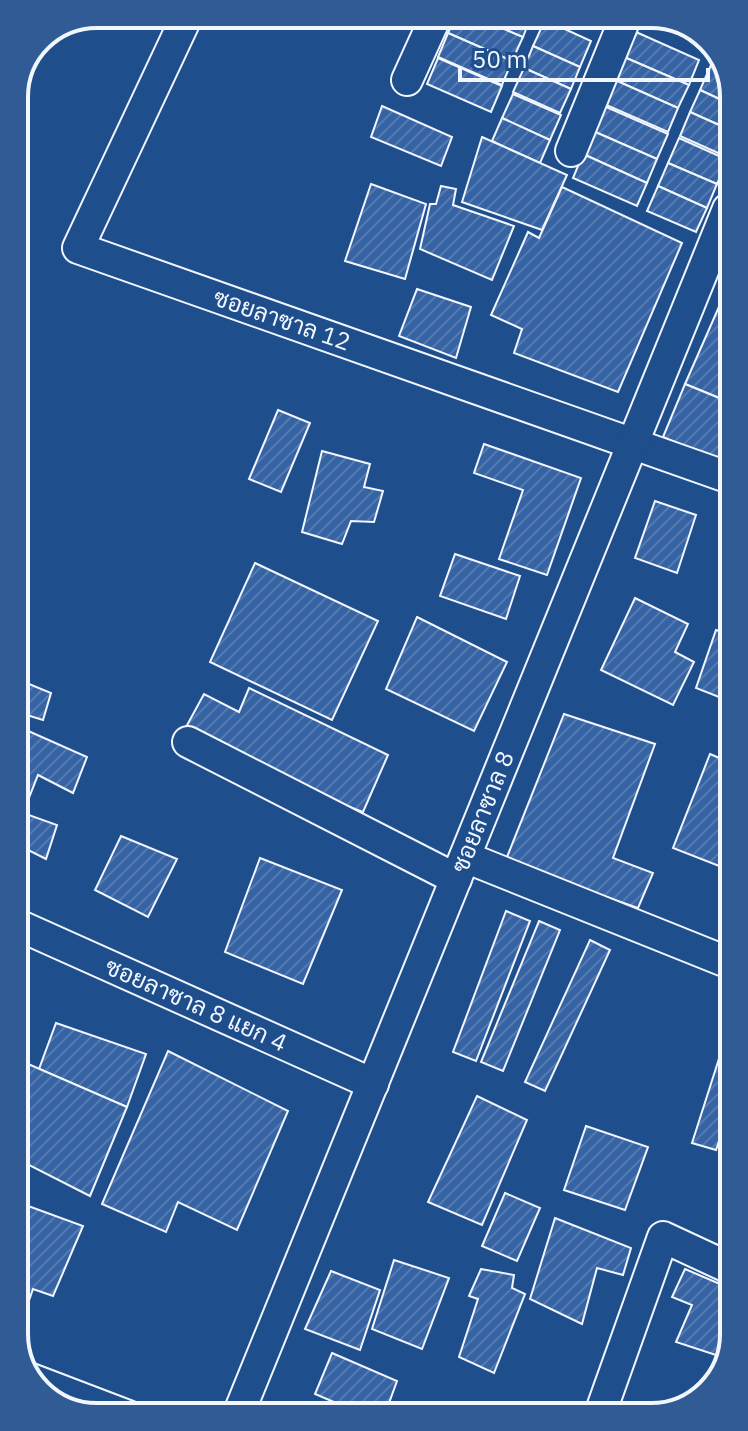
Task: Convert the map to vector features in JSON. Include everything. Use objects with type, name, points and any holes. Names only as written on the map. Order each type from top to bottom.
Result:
[{"type":"street","name":"ซอยลาซาล 12","points":[[181,28],[78,248],[720,474]]},
{"type":"street","points":[[407,80],[431,28]]},
{"type":"street","points":[[571,151],[621,28]]},
{"type":"street","name":"ซอยลาซาล 8","points":[[243,1403],[720,228]]},
{"type":"street","points":[[188,742],[461,868],[720,960]]},
{"type":"street","name":"ซอยลาซาล 8 แยก 4","points":[[28,929],[373,1084]]},
{"type":"street","points":[[604,1403],[663,1237],[720,1263]]},
{"type":"street","points":[[54,1388],[94,1403]]},
{"type":"building","points":[[450,28],[502,28],[523,37],[512,61],[448,33]]},
{"type":"building","points":[[502,28],[527,28],[523,37]]},
{"type":"building","points":[[541,28],[563,28],[591,41],[580,67],[533,46]]},
{"type":"building","points":[[636,32],[699,60],[689,85],[624,57]]},
{"type":"building","points":[[448,33],[512,61],[502,85],[438,57]]},
{"type":"building","points":[[533,46],[580,67],[571,89],[524,68]]},
{"type":"building","points":[[624,57],[689,85],[678,108],[615,80]]},
{"type":"building","points":[[438,58],[502,86],[491,112],[427,84]]},
{"type":"building","points":[[712,65],[719,84],[720,99],[700,90]]},
{"type":"building","points":[[524,68],[571,89],[560,113],[513,92]]},
{"type":"building","points":[[615,80],[678,108],[668,132],[604,104]]},
{"type":"building","points":[[700,90],[720,99],[720,125],[690,112]]},
{"type":"building","points":[[513,94],[561,115],[550,140],[502,118]]},
{"type":"building","points":[[382,106],[452,137],[441,166],[371,137]]},
{"type":"building","points":[[604,106],[668,134],[657,159],[593,131]]},
{"type":"building","points":[[690,112],[720,125],[720,154],[680,136]]},
{"type":"building","points":[[502,118],[550,140],[540,163],[492,141]]},
{"type":"building","points":[[593,131],[657,159],[647,183],[583,154]]},
{"type":"building","points":[[482,137],[567,175],[542,230],[462,202]]},
{"type":"building","points":[[679,138],[720,156],[720,177],[717,184],[668,163]]},
{"type":"building","points":[[583,154],[647,183],[637,206],[573,178]]},
{"type":"building","points":[[668,163],[717,184],[707,208],[658,186]]},
{"type":"building","points":[[371,184],[426,204],[405,279],[345,261]]},
{"type":"building","points":[[441,186],[456,189],[453,205],[514,226],[492,280],[420,249],[430,204],[436,204]]},
{"type":"building","points":[[658,186],[707,208],[696,232],[647,211]]},
{"type":"building","points":[[562,187],[682,243],[618,392],[514,353],[522,329],[491,315],[528,232],[539,238]]},
{"type":"building","points":[[417,289],[471,307],[456,358],[399,336]]},
{"type":"building","points":[[720,304],[720,398],[685,384]]},
{"type":"building","points":[[685,384],[720,398],[720,461],[663,437]]},
{"type":"building","points":[[278,410],[310,423],[281,492],[249,479]]},
{"type":"building","points":[[484,444],[581,478],[547,575],[499,559],[523,490],[474,473]]},
{"type":"building","points":[[322,451],[370,464],[364,487],[383,491],[374,522],[351,521],[342,544],[302,532]]},
{"type":"building","points":[[655,501],[696,515],[677,573],[635,558]]},
{"type":"building","points":[[455,554],[520,576],[506,619],[440,596]]},
{"type":"building","points":[[255,563],[378,621],[332,720],[210,662]]},
{"type":"building","points":[[635,598],[688,624],[675,652],[694,662],[673,705],[601,670]]},
{"type":"building","points":[[417,617],[507,662],[474,731],[386,689]]},
{"type":"building","points":[[716,630],[720,631],[720,697],[696,688]]},
{"type":"building","points":[[28,684],[51,693],[43,720],[28,715]]},
{"type":"building","points":[[249,688],[388,755],[363,812],[323,797],[186,727],[204,694],[239,712]]},
{"type":"building","points":[[564,714],[655,744],[613,858],[653,873],[638,908],[505,862]]},
{"type":"building","points":[[28,731],[87,757],[73,793],[38,775],[28,800]]},
{"type":"building","points":[[710,754],[720,758],[720,866],[673,848]]},
{"type":"building","points":[[28,815],[57,825],[46,859],[28,850]]},
{"type":"building","points":[[121,836],[177,859],[148,917],[95,890]]},
{"type":"building","points":[[260,858],[342,890],[303,984],[225,952]]},
{"type":"building","points":[[506,911],[530,921],[476,1061],[453,1052]]},
{"type":"building","points":[[539,921],[560,930],[503,1071],[481,1062]]},
{"type":"building","points":[[590,940],[610,950],[545,1091],[525,1082]]},
{"type":"building","points":[[56,1023],[146,1054],[127,1107],[39,1069]]},
{"type":"building","points":[[168,1051],[288,1111],[237,1230],[178,1202],[166,1232],[102,1204]]},
{"type":"building","points":[[720,1056],[720,1138],[716,1150],[692,1143]]},
{"type":"building","points":[[28,1064],[127,1107],[90,1196],[28,1165]]},
{"type":"building","points":[[477,1096],[527,1120],[482,1225],[428,1202]]},
{"type":"building","points":[[586,1126],[648,1147],[625,1210],[564,1190]]},
{"type":"building","points":[[505,1193],[540,1208],[517,1261],[482,1246]]},
{"type":"building","points":[[28,1206],[83,1226],[53,1296],[33,1289],[28,1303]]},
{"type":"building","points":[[555,1218],[631,1248],[623,1275],[597,1268],[582,1324],[530,1299]]},
{"type":"building","points":[[394,1260],[449,1278],[422,1349],[372,1329]]},
{"type":"building","points":[[481,1269],[514,1275],[512,1288],[525,1294],[494,1373],[459,1357],[478,1299],[469,1296]]},
{"type":"building","points":[[685,1269],[720,1284],[720,1334],[716,1355],[676,1342],[692,1305],[672,1297]]},
{"type":"building","points":[[331,1271],[380,1290],[360,1350],[305,1329]]},
{"type":"building","points":[[332,1353],[397,1381],[389,1403],[336,1403],[315,1394]]}]
